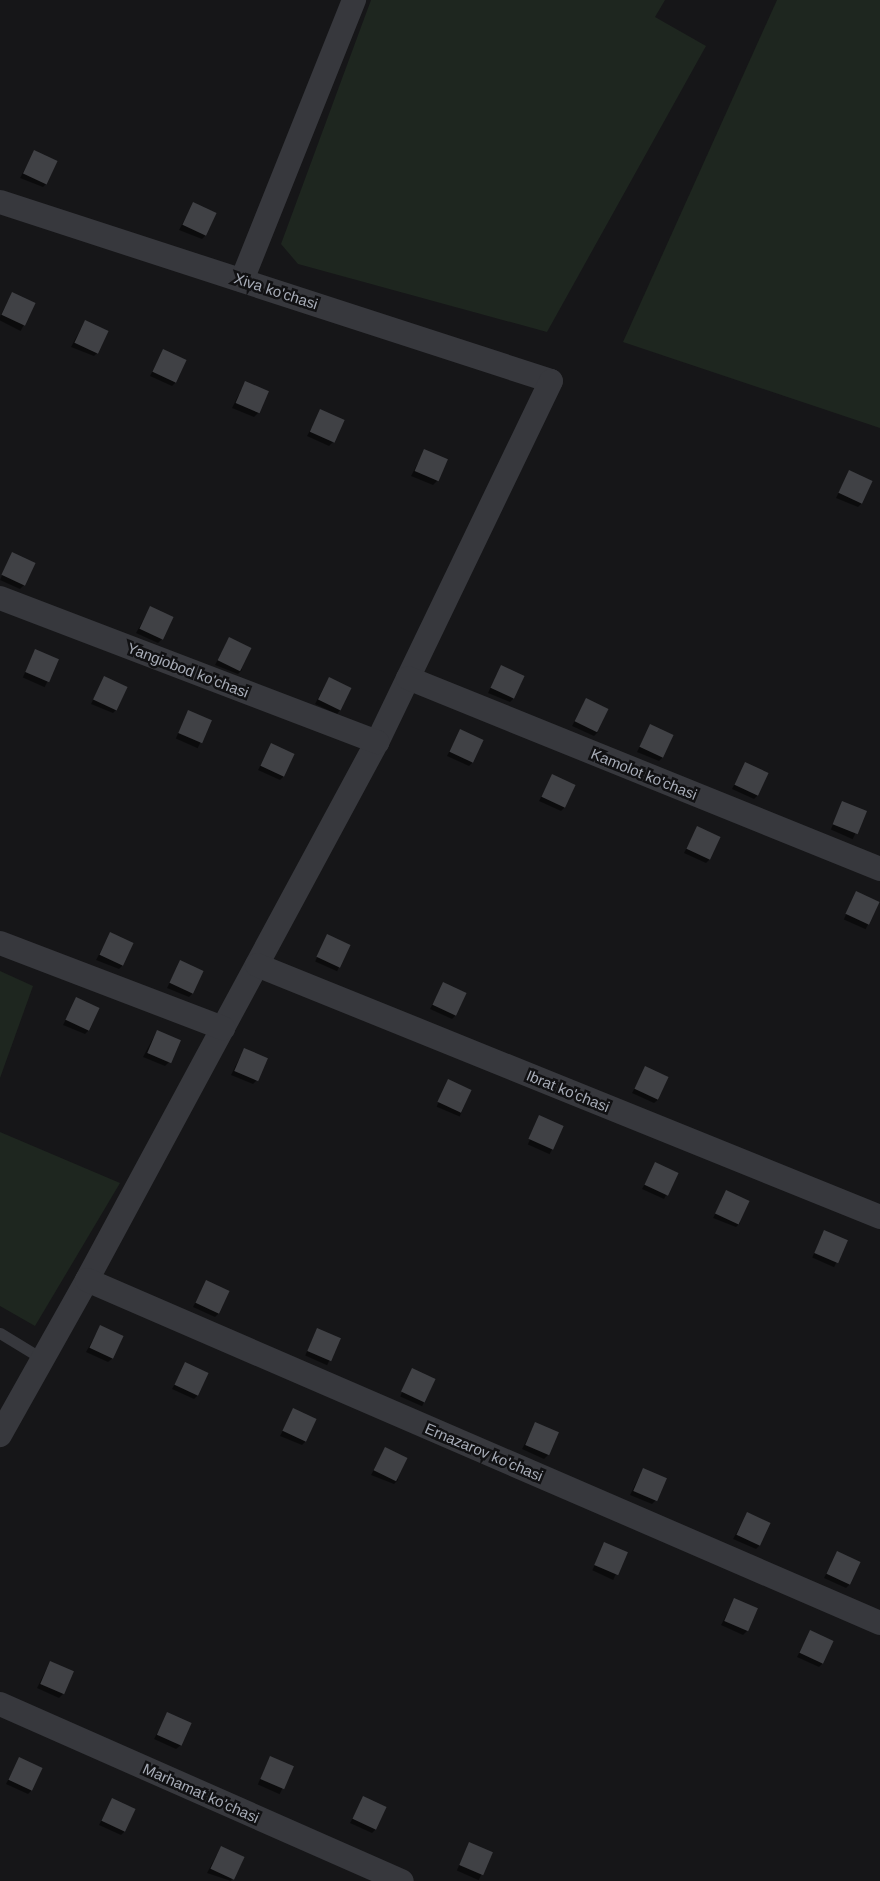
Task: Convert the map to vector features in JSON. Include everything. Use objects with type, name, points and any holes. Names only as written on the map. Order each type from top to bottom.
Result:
[{"type":"street","points":[[242,280],[354,0]]},
{"type":"street","name":"Xiva ko'chasi","points":[[0,202],[551,381],[408,678]]},
{"type":"street","name":"Yangiobod ko'chasi","points":[[0,598],[377,742]]},
{"type":"street","points":[[0,1435],[87,1280],[257,965],[377,742],[408,678]]},
{"type":"street","name":"Kamolot ko'chasi","points":[[408,678],[880,869]]},
{"type":"street","points":[[0,942],[223,1028]]},
{"type":"street","name":"Ibrat ko'chasi","points":[[257,965],[880,1217]]},
{"type":"street","name":"Ernazarov ko'chasi","points":[[87,1280],[880,1622]]},
{"type":"street","name":"Marhamat ko'chasi","points":[[0,1704],[402,1881]]},
{"type":"lane","points":[[0,1333],[42,1358]]},
{"type":"shaded area","points":[[371,0],[665,0],[655,17],[706,46],[547,332],[298,264],[281,244]]},
{"type":"shaded area","points":[[777,0],[880,0],[880,428],[623,342]]},
{"type":"shaded area","points":[[0,971],[33,986],[0,1078]]},
{"type":"shaded area","points":[[0,1132],[120,1183],[35,1326],[0,1306]]},
{"type":"building","points":[[34,150],[58,161],[47,185],[23,174]]},
{"type":"building","points":[[193,202],[217,213],[206,236],[182,225]]},
{"type":"building","points":[[12,292],[36,303],[25,326],[1,315]]},
{"type":"building","points":[[85,320],[109,331],[98,354],[74,343]]},
{"type":"building","points":[[163,349],[187,360],[176,383],[152,372]]},
{"type":"building","points":[[245,381],[269,391],[260,413],[236,403]]},
{"type":"building","points":[[320,409],[345,420],[334,443],[310,432]]},
{"type":"building","points":[[424,449],[448,459],[439,481],[415,471]]},
{"type":"building","points":[[849,470],[873,481],[862,504],[838,493]]},
{"type":"building","points":[[12,552],[36,563],[25,586],[1,575]]},
{"type":"building","points":[[150,606],[174,617],[163,640],[139,629]]},
{"type":"building","points":[[229,637],[251,648],[240,671],[218,660]]},
{"type":"building","points":[[35,649],[59,659],[49,682],[25,672]]},
{"type":"building","points":[[501,665],[525,676],[514,699],[490,688]]},
{"type":"building","points":[[104,676],[128,687],[117,711],[93,700]]},
{"type":"building","points":[[329,677],[351,688],[341,710],[318,699]]},
{"type":"building","points":[[586,698],[608,709],[597,732],[575,721]]},
{"type":"building","points":[[188,710],[212,720],[202,743],[178,733]]},
{"type":"building","points":[[650,724],[674,735],[663,758],[639,747]]},
{"type":"building","points":[[460,729],[484,740],[473,763],[449,752]]},
{"type":"building","points":[[271,743],[295,754],[284,777],[260,766]]},
{"type":"building","points":[[745,762],[769,773],[758,796],[734,785]]},
{"type":"building","points":[[552,774],[576,785],[565,808],[541,797]]},
{"type":"building","points":[[842,801],[867,811],[858,834],[833,824]]},
{"type":"building","points":[[697,826],[721,837],[710,860],[686,849]]},
{"type":"building","points":[[856,891],[880,902],[869,925],[845,914]]},
{"type":"building","points":[[110,932],[134,943],[123,966],[99,955]]},
{"type":"building","points":[[327,934],[351,945],[340,968],[316,957]]},
{"type":"building","points":[[180,960],[204,971],[193,994],[169,983]]},
{"type":"building","points":[[443,982],[467,993],[456,1016],[432,1005]]},
{"type":"building","points":[[76,997],[100,1008],[89,1031],[65,1020]]},
{"type":"building","points":[[157,1030],[181,1040],[171,1063],[147,1053]]},
{"type":"building","points":[[244,1048],[268,1058],[258,1081],[234,1071]]},
{"type":"building","points":[[645,1066],[669,1077],[658,1100],[634,1089]]},
{"type":"building","points":[[448,1079],[472,1090],[461,1113],[437,1102]]},
{"type":"building","points":[[539,1115],[564,1126],[553,1150],[528,1139]]},
{"type":"building","points":[[655,1162],[679,1173],[668,1196],[644,1185]]},
{"type":"building","points":[[726,1190],[750,1201],[739,1225],[715,1214]]},
{"type":"building","points":[[824,1230],[848,1240],[838,1263],[814,1253]]},
{"type":"building","points":[[206,1280],[230,1291],[219,1314],[195,1303]]},
{"type":"building","points":[[100,1325],[124,1336],[113,1359],[89,1348]]},
{"type":"building","points":[[317,1328],[341,1338],[331,1361],[307,1351]]},
{"type":"building","points":[[185,1362],[209,1373],[198,1396],[174,1385]]},
{"type":"building","points":[[412,1368],[436,1379],[425,1403],[401,1392]]},
{"type":"building","points":[[293,1408],[317,1419],[306,1442],[282,1431]]},
{"type":"building","points":[[535,1422],[559,1432],[549,1455],[525,1445]]},
{"type":"building","points":[[385,1447],[407,1458],[396,1481],[374,1470]]},
{"type":"building","points":[[643,1468],[667,1478],[657,1501],[633,1491]]},
{"type":"building","points":[[747,1512],[771,1523],[760,1546],[736,1535]]},
{"type":"building","points":[[604,1542],[628,1552],[618,1575],[594,1565]]},
{"type":"building","points":[[837,1551],[861,1562],[850,1585],[826,1574]]},
{"type":"building","points":[[734,1598],[758,1608],[748,1631],[724,1621]]},
{"type":"building","points":[[810,1630],[834,1641],[823,1664],[799,1653]]},
{"type":"building","points":[[50,1661],[74,1671],[64,1694],[40,1684]]},
{"type":"building","points":[[167,1712],[192,1723],[181,1746],[157,1735]]},
{"type":"building","points":[[270,1756],[294,1766],[284,1789],[260,1779]]},
{"type":"building","points":[[19,1757],[43,1768],[32,1791],[8,1780]]},
{"type":"building","points":[[363,1796],[387,1807],[376,1830],[352,1819]]},
{"type":"building","points":[[112,1798],[136,1809],[125,1832],[101,1821]]},
{"type":"building","points":[[469,1842],[493,1852],[483,1875],[459,1865]]},
{"type":"building","points":[[221,1846],[245,1857],[234,1880],[210,1869]]}]
